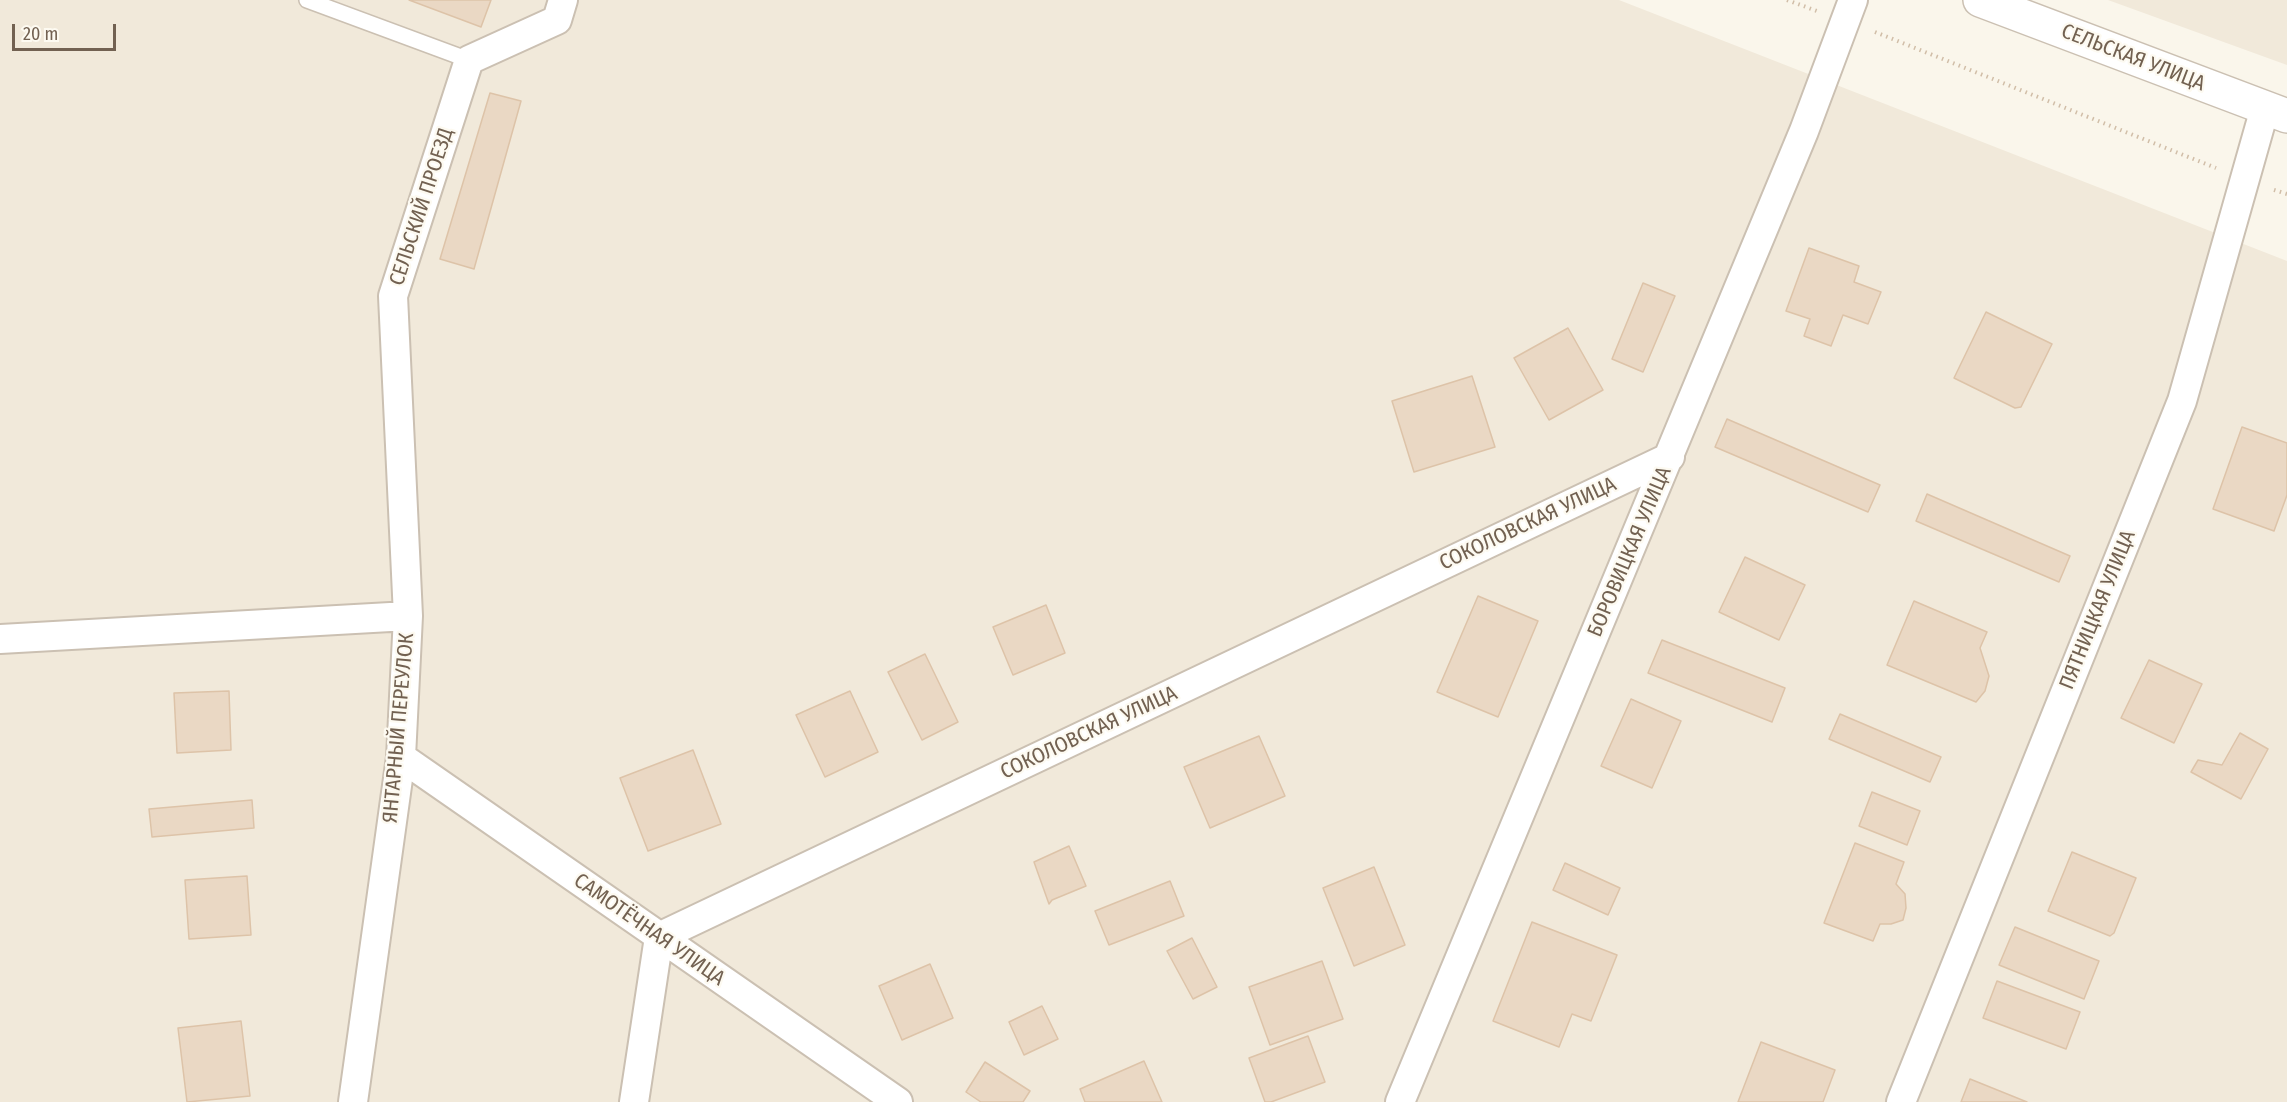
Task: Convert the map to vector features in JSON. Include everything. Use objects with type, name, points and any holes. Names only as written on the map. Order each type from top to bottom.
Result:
[{"type":"street","points":[[469,60],[556,20],[563,0]]},
{"type":"street","name":"СЕЛЬСКАЯ УЛИЦА","points":[[1980,0],[2026,7],[2276,112]]},
{"type":"street","name":"БОРОВИЦКАЯ УЛИЦА","points":[[1401,1102],[1804,131],[1849,10]]},
{"type":"street","name":"СЕЛЬСКИЙ ПРОЕЗД","points":[[408,616],[393,296],[469,60]]},
{"type":"street","name":"ПЯТНИЦКАЯ УЛИЦА","points":[[1901,1102],[2182,401],[2245,180],[2276,112]]},
{"type":"street","name":"СОКОЛОВСКАЯ УЛИЦА","points":[[659,937],[1670,457]]},
{"type":"street","name":"ЯНТАРНЫЙ ПЕРЕУЛОК","points":[[0,639],[408,616],[401,757],[353,1102]]},
{"type":"street","name":"САМОТЁЧНАЯ УЛИЦА","points":[[401,757],[898,1102]]},
{"type":"street","points":[[634,1102],[659,937]]},
{"type":"lane","points":[[308,0],[469,60]]},
{"type":"path","points":[[1787,0],[1849,10],[2245,180],[2287,194]]},
{"type":"shaded area","points":[[0,0],[1619,0],[2287,261],[2287,1102],[0,1102]]},
{"type":"shaded area","points":[[2108,0],[2287,0],[2287,65]]},
{"type":"building","points":[[409,0],[491,0],[481,27]]},
{"type":"building","points":[[490,93],[521,101],[474,269],[440,259]]},
{"type":"building","points":[[1809,248],[1859,266],[1854,282],[1881,292],[1868,324],[1843,315],[1831,346],[1804,336],[1810,319],[1786,311]]},
{"type":"building","points":[[1643,283],[1675,296],[1643,372],[1612,359]]},
{"type":"building","points":[[1986,312],[2052,344],[2021,407],[2015,408],[1954,378]]},
{"type":"building","points":[[1568,328],[1603,390],[1549,420],[1514,358]]},
{"type":"building","points":[[1472,376],[1495,447],[1414,472],[1392,401]]},
{"type":"building","points":[[1727,419],[1880,485],[1868,512],[1715,447]]},
{"type":"building","points":[[2242,427],[2287,443],[2287,495],[2274,531],[2213,509]]},
{"type":"building","points":[[1927,494],[2070,556],[2059,582],[1916,521]]},
{"type":"building","points":[[1745,557],[1805,585],[1779,640],[1719,612]]},
{"type":"building","points":[[1478,596],[1538,621],[1498,717],[1437,692]]},
{"type":"building","points":[[1914,601],[1987,632],[1980,648],[1989,676],[1985,691],[1976,702],[1887,665]]},
{"type":"building","points":[[1046,605],[1065,653],[1013,675],[993,627]]},
{"type":"building","points":[[1662,640],[1785,688],[1772,722],[1648,673]]},
{"type":"building","points":[[925,654],[958,722],[922,740],[888,672]]},
{"type":"building","points":[[2149,660],[2202,684],[2174,743],[2121,718]]},
{"type":"building","points":[[229,691],[231,750],[177,753],[174,693]]},
{"type":"building","points":[[850,691],[878,752],[825,777],[796,715]]},
{"type":"building","points":[[1631,699],[1681,721],[1652,788],[1601,766]]},
{"type":"building","points":[[1840,714],[1941,757],[1930,782],[1829,739]]},
{"type":"building","points":[[2240,733],[2268,749],[2241,799],[2191,772],[2198,760],[2222,765]]},
{"type":"building","points":[[1259,736],[1285,796],[1210,828],[1184,767]]},
{"type":"building","points":[[693,750],[721,824],[648,851],[620,778]]},
{"type":"building","points":[[1872,792],[1920,811],[1907,845],[1859,826]]},
{"type":"building","points":[[252,800],[254,828],[152,837],[149,809]]},
{"type":"building","points":[[1855,843],[1904,862],[1896,884],[1905,894],[1906,908],[1903,920],[1891,924],[1880,924],[1873,941],[1824,923]]},
{"type":"building","points":[[1069,846],[1086,886],[1052,900],[1049,904],[1034,862]]},
{"type":"building","points":[[2072,852],[2136,878],[2114,933],[2110,936],[2048,911]]},
{"type":"building","points":[[1565,863],[1620,888],[1608,915],[1553,890]]},
{"type":"building","points":[[1374,867],[1405,945],[1354,966],[1323,888]]},
{"type":"building","points":[[247,876],[251,935],[189,939],[185,880]]},
{"type":"building","points":[[1170,881],[1184,916],[1109,945],[1095,911]]},
{"type":"building","points":[[1532,922],[1617,955],[1591,1021],[1572,1014],[1559,1047],[1493,1021]]},
{"type":"building","points":[[2015,927],[2099,961],[2084,999],[1999,965]]},
{"type":"building","points":[[1192,938],[1217,987],[1193,999],[1167,951]]},
{"type":"building","points":[[1322,961],[1343,1019],[1270,1045],[1249,987]]},
{"type":"building","points":[[930,964],[953,1018],[902,1040],[879,986]]},
{"type":"building","points":[[1997,981],[2080,1012],[2066,1049],[1983,1018]]},
{"type":"building","points":[[1042,1006],[1058,1039],[1024,1055],[1009,1022]]},
{"type":"building","points":[[241,1021],[250,1096],[187,1102],[178,1028]]},
{"type":"building","points":[[1308,1036],[1325,1082],[1271,1102],[1265,1102],[1249,1058]]},
{"type":"building","points":[[1761,1042],[1835,1070],[1823,1102],[1738,1102]]},
{"type":"building","points":[[1144,1061],[1162,1102],[1085,1102],[1080,1089]]},
{"type":"building","points":[[985,1062],[1030,1091],[1023,1102],[981,1102],[966,1092]]},
{"type":"building","points":[[1970,1079],[2027,1102],[1961,1102]]}]
